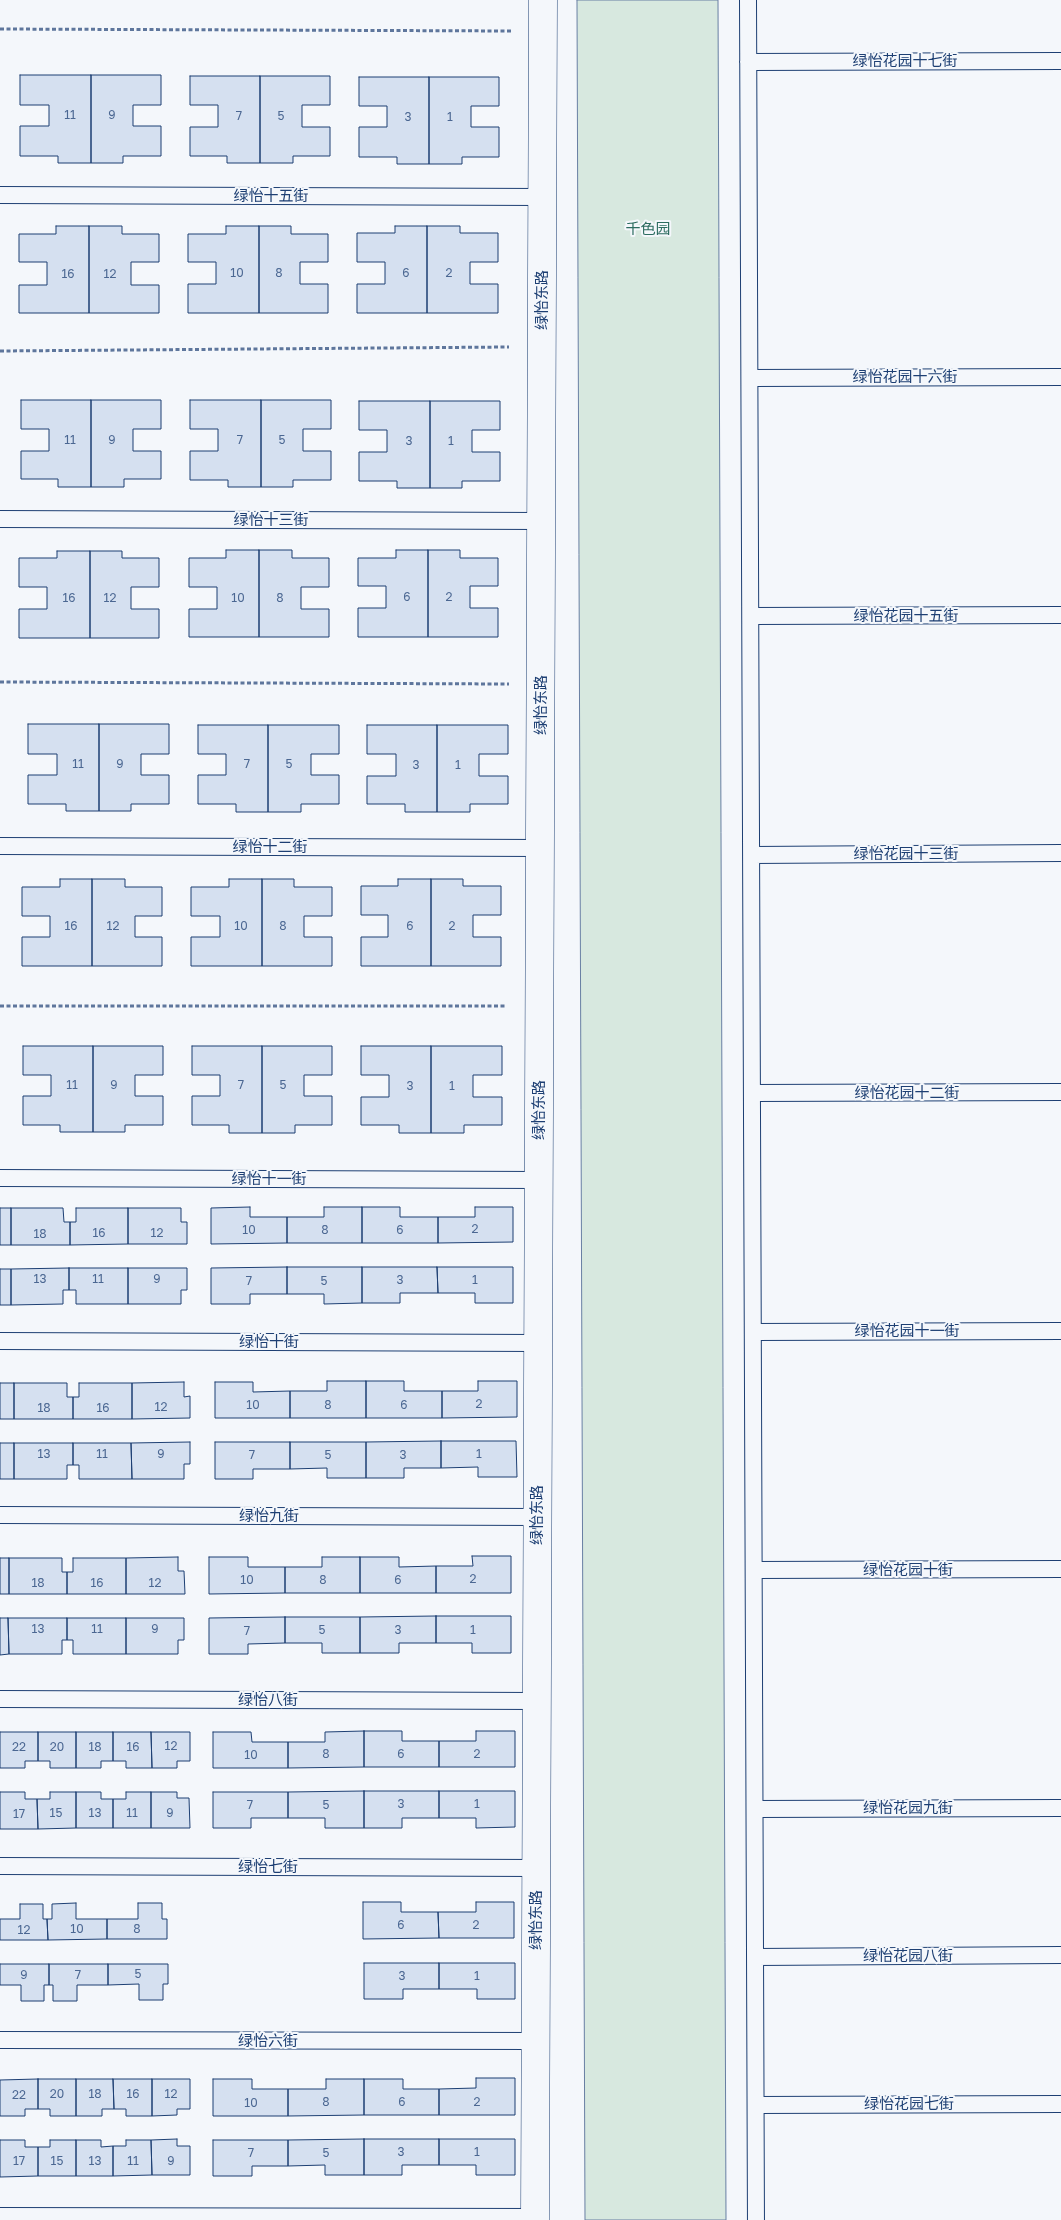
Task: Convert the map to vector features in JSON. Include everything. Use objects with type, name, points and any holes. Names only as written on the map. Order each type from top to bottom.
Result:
[{"type":"street","name":"绿怡东路","points":[[535,2219],[543,0]]},
{"type":"lane","points":[[748,0],[756,2220]]},
{"type":"lane","name":"绿怡花园十七街","points":[[748,62],[1061,61]]},
{"type":"lane","name":"绿怡十五街","points":[[0,195],[542,197]]},
{"type":"lane","name":"绿怡花园十六街","points":[[750,378],[1061,377]]},
{"type":"lane","name":"绿怡十三街","points":[[0,519],[541,521]]},
{"type":"lane","name":"绿怡花园十五街","points":[[751,616],[1061,615]]},
{"type":"lane","name":"绿怡十二街","points":[[0,846],[540,848]]},
{"type":"lane","name":"绿怡花园十三街","points":[[752,855],[1061,854]]},
{"type":"lane","name":"绿怡花园十二街","points":[[752,1093],[1061,1092]]},
{"type":"lane","name":"绿怡十一街","points":[[0,1178],[539,1180]]},
{"type":"lane","name":"绿怡花园十一街","points":[[753,1332],[1061,1330]]},
{"type":"lane","name":"绿怡十街","points":[[0,1341],[538,1344]]},
{"type":"lane","name":"绿怡九街","points":[[0,1515],[537,1517]]},
{"type":"lane","name":"绿怡花园十街","points":[[754,1570],[1061,1569]]},
{"type":"lane","name":"绿怡八街","points":[[0,1699],[537,1701]]},
{"type":"lane","name":"绿怡花园九街","points":[[755,1809],[1061,1808]]},
{"type":"lane","name":"绿怡七街","points":[[0,1866],[536,1868]]},
{"type":"lane","name":"绿怡花园八街","points":[[756,1957],[1061,1956]]},
{"type":"lane","name":"绿怡六街","points":[[0,2040],[536,2042]]},
{"type":"lane","name":"绿怡花园七街","points":[[756,2105],[1061,2104]]},
{"type":"lane","points":[[0,2216],[535,2219]]},
{"type":"path","points":[[0,29],[543,31]]},
{"type":"path","points":[[0,351],[542,347]]},
{"type":"path","points":[[0,682],[541,685]]},
{"type":"path","points":[[0,1006],[540,1006]]},
{"type":"green space","name":"千色园","points":[[577,0],[718,0],[726,2220],[585,2220]]},
{"type":"building","points":[[20,75],[91,75],[91,163],[58,163],[58,156],[20,156],[20,126],[49,126],[49,105],[20,105]]},
{"type":"building","points":[[91,75],[161,75],[161,105],[133,105],[133,126],[161,126],[161,156],[123,156],[123,163],[91,163]]},
{"type":"building","points":[[190,76],[260,76],[260,163],[227,163],[227,156],[190,156],[190,127],[218,127],[218,105],[190,105]]},
{"type":"building","points":[[260,76],[330,76],[330,105],[302,105],[302,127],[330,127],[330,156],[293,156],[293,163],[260,163]]},
{"type":"building","points":[[359,77],[429,77],[429,164],[397,164],[397,157],[359,157],[359,127],[387,127],[387,106],[359,106]]},
{"type":"building","points":[[429,77],[499,77],[499,106],[471,106],[471,127],[499,127],[499,157],[462,157],[462,164],[429,164]]},
{"type":"building","points":[[56,226],[89,226],[89,313],[19,313],[19,285],[47,285],[47,262],[19,262],[19,234],[56,234]]},
{"type":"building","points":[[89,226],[122,226],[122,234],[159,234],[159,262],[131,262],[131,285],[159,285],[159,313],[89,313]]},
{"type":"building","points":[[226,226],[259,226],[259,313],[188,313],[188,284],[216,284],[216,262],[188,262],[188,234],[226,234]]},
{"type":"building","points":[[259,226],[291,226],[291,234],[328,234],[328,262],[300,262],[300,284],[328,284],[328,313],[259,313]]},
{"type":"building","points":[[395,226],[427,226],[427,313],[357,313],[357,284],[385,284],[385,262],[357,262],[357,233],[395,233]]},
{"type":"building","points":[[427,226],[460,226],[460,233],[498,233],[498,262],[470,262],[470,284],[498,284],[498,313],[427,313]]},
{"type":"building","points":[[21,400],[91,400],[91,487],[58,487],[58,479],[21,479],[21,451],[49,451],[49,429],[21,429]]},
{"type":"building","points":[[91,400],[161,400],[161,429],[133,429],[133,451],[161,451],[161,479],[124,479],[124,487],[91,487]]},
{"type":"building","points":[[190,400],[261,400],[261,487],[228,487],[228,480],[190,480],[190,451],[218,451],[218,429],[190,429]]},
{"type":"building","points":[[261,400],[331,400],[331,429],[303,429],[303,451],[331,451],[331,480],[293,480],[293,487],[261,487]]},
{"type":"building","points":[[359,401],[430,401],[430,488],[397,488],[397,481],[359,481],[359,452],[387,452],[387,430],[359,430]]},
{"type":"building","points":[[430,401],[500,401],[500,430],[472,430],[472,452],[500,452],[500,481],[462,481],[462,488],[430,488]]},
{"type":"building","points":[[226,550],[259,550],[259,637],[189,637],[189,609],[217,609],[217,587],[189,587],[189,558],[226,558]]},
{"type":"building","points":[[259,550],[292,550],[292,558],[329,558],[329,587],[301,587],[301,609],[329,609],[329,637],[259,637]]},
{"type":"building","points":[[396,550],[428,550],[428,637],[358,637],[358,608],[386,608],[386,586],[358,586],[358,558],[396,558]]},
{"type":"building","points":[[428,550],[460,550],[460,558],[498,558],[498,586],[470,586],[470,608],[498,608],[498,637],[428,637]]},
{"type":"building","points":[[57,551],[90,551],[90,638],[19,638],[19,609],[47,609],[47,587],[19,587],[19,558],[57,558]]},
{"type":"building","points":[[90,551],[122,551],[122,558],[159,558],[159,587],[131,587],[131,609],[159,609],[159,638],[90,638]]},
{"type":"building","points":[[28,724],[99,724],[99,811],[66,811],[66,804],[28,804],[28,775],[57,775],[57,754],[28,754]]},
{"type":"building","points":[[99,724],[169,724],[169,754],[141,754],[141,775],[169,775],[169,804],[131,804],[131,811],[99,811]]},
{"type":"building","points":[[198,725],[268,725],[268,812],[236,812],[236,804],[198,804],[198,775],[226,775],[226,754],[198,754]]},
{"type":"building","points":[[268,725],[339,725],[339,754],[311,754],[311,775],[339,775],[339,804],[301,804],[301,812],[268,812]]},
{"type":"building","points":[[367,725],[437,725],[437,812],[405,812],[405,804],[367,804],[367,776],[396,776],[396,754],[367,754]]},
{"type":"building","points":[[437,725],[508,725],[508,754],[479,754],[479,776],[508,776],[508,804],[470,804],[470,812],[437,812]]},
{"type":"building","points":[[60,879],[92,879],[92,966],[22,966],[22,937],[50,937],[50,916],[22,916],[22,887],[60,887]]},
{"type":"building","points":[[92,879],[125,879],[125,887],[162,887],[162,916],[135,916],[135,937],[162,937],[162,966],[92,966]]},
{"type":"building","points":[[229,879],[262,879],[262,966],[191,966],[191,937],[220,937],[220,916],[191,916],[191,887],[229,887]]},
{"type":"building","points":[[262,879],[294,879],[294,887],[332,887],[332,916],[304,916],[304,937],[332,937],[332,966],[262,966]]},
{"type":"building","points":[[398,879],[431,879],[431,966],[361,966],[361,937],[388,937],[388,915],[361,915],[361,886],[398,886]]},
{"type":"building","points":[[431,879],[463,879],[463,886],[501,886],[501,915],[473,915],[473,937],[501,937],[501,966],[431,966]]},
{"type":"building","points":[[23,1046],[93,1046],[93,1132],[60,1132],[60,1125],[23,1125],[23,1096],[51,1096],[51,1075],[23,1075]]},
{"type":"building","points":[[93,1046],[163,1046],[163,1075],[135,1075],[135,1096],[163,1096],[163,1125],[125,1125],[125,1132],[93,1132]]},
{"type":"building","points":[[192,1046],[262,1046],[262,1133],[229,1133],[229,1125],[192,1125],[192,1096],[220,1096],[220,1075],[192,1075]]},
{"type":"building","points":[[262,1046],[332,1046],[332,1075],[304,1075],[304,1096],[332,1096],[332,1125],[295,1125],[295,1133],[262,1133]]},
{"type":"building","points":[[361,1046],[431,1046],[431,1133],[399,1133],[399,1125],[361,1125],[361,1097],[389,1097],[389,1075],[361,1075]]},
{"type":"building","points":[[431,1046],[502,1046],[502,1075],[473,1075],[473,1097],[502,1097],[502,1125],[464,1125],[464,1133],[431,1133]]},
{"type":"building","points":[[250,1207],[250,1217],[287,1217],[287,1243],[211,1244],[211,1208]]},
{"type":"building","points":[[324,1207],[362,1207],[362,1243],[287,1243],[287,1217],[324,1217]]},
{"type":"building","points":[[362,1207],[400,1207],[400,1217],[438,1217],[438,1243],[362,1243]]},
{"type":"building","points":[[475,1207],[513,1207],[513,1242],[438,1243],[438,1217],[475,1217]]},
{"type":"building","points":[[0,1208],[11,1208],[11,1245],[0,1245]]},
{"type":"building","points":[[11,1208],[63,1208],[64,1222],[70,1222],[70,1245],[11,1245]]},
{"type":"building","points":[[76,1208],[128,1208],[128,1244],[70,1245],[70,1222],[76,1222]]},
{"type":"building","points":[[128,1208],[181,1208],[181,1222],[187,1222],[187,1244],[128,1244]]},
{"type":"building","points":[[287,1267],[362,1267],[362,1303],[324,1304],[324,1294],[287,1294]]},
{"type":"building","points":[[287,1267],[287,1294],[250,1294],[250,1304],[211,1304],[211,1268]]},
{"type":"building","points":[[362,1267],[437,1267],[438,1293],[400,1293],[400,1303],[362,1303]]},
{"type":"building","points":[[437,1267],[513,1267],[513,1303],[475,1303],[475,1293],[438,1293]]},
{"type":"building","points":[[69,1268],[69,1290],[63,1290],[63,1304],[11,1305],[11,1269]]},
{"type":"building","points":[[69,1268],[128,1268],[128,1304],[76,1304],[76,1290],[69,1290]]},
{"type":"building","points":[[128,1268],[187,1268],[187,1290],[181,1290],[181,1304],[128,1304]]},
{"type":"building","points":[[0,1269],[11,1269],[11,1305],[0,1305]]},
{"type":"building","points":[[327,1381],[366,1381],[366,1418],[290,1418],[290,1391],[327,1391]]},
{"type":"building","points":[[366,1381],[404,1381],[404,1391],[442,1391],[442,1418],[366,1418]]},
{"type":"building","points":[[478,1381],[517,1381],[517,1417],[442,1418],[442,1391],[478,1391]]},
{"type":"building","points":[[184,1382],[184,1397],[190,1396],[190,1418],[132,1419],[132,1383]]},
{"type":"building","points":[[215,1382],[253,1382],[253,1392],[290,1391],[290,1418],[215,1418]]},
{"type":"building","points":[[0,1383],[14,1383],[14,1419],[0,1419]]},
{"type":"building","points":[[14,1383],[67,1383],[67,1397],[73,1397],[73,1419],[14,1419]]},
{"type":"building","points":[[79,1383],[132,1383],[132,1419],[73,1419],[73,1397],[79,1397]]},
{"type":"building","points":[[441,1441],[441,1468],[404,1468],[404,1478],[366,1478],[366,1442]]},
{"type":"building","points":[[441,1441],[516,1441],[517,1477],[478,1477],[478,1467],[441,1468]]},
{"type":"building","points":[[190,1442],[190,1464],[184,1464],[184,1479],[132,1479],[131,1443]]},
{"type":"building","points":[[215,1442],[290,1442],[290,1469],[253,1469],[253,1479],[215,1479]]},
{"type":"building","points":[[290,1442],[366,1442],[366,1478],[327,1478],[327,1468],[290,1469]]},
{"type":"building","points":[[0,1443],[14,1443],[14,1479],[0,1479]]},
{"type":"building","points":[[14,1443],[73,1443],[73,1465],[67,1465],[67,1479],[14,1479]]},
{"type":"building","points":[[73,1443],[131,1443],[132,1479],[79,1479],[79,1465],[73,1465]]},
{"type":"building","points":[[472,1556],[511,1556],[511,1593],[436,1593],[436,1566],[473,1566]]},
{"type":"building","points":[[178,1557],[178,1571],[184,1571],[185,1594],[126,1594],[126,1558]]},
{"type":"building","points":[[209,1557],[248,1557],[248,1567],[285,1567],[285,1593],[209,1594]]},
{"type":"building","points":[[322,1557],[360,1557],[360,1593],[285,1593],[285,1567],[322,1567]]},
{"type":"building","points":[[360,1557],[399,1557],[399,1567],[436,1566],[436,1593],[360,1593]]},
{"type":"building","points":[[0,1558],[9,1558],[9,1594],[0,1594]]},
{"type":"building","points":[[9,1558],[62,1558],[62,1572],[67,1572],[67,1594],[9,1594]]},
{"type":"building","points":[[73,1558],[126,1558],[126,1594],[67,1594],[67,1572],[73,1572]]},
{"type":"building","points":[[436,1616],[436,1643],[399,1643],[399,1653],[360,1653],[360,1617]]},
{"type":"building","points":[[436,1616],[511,1616],[511,1653],[472,1653],[472,1643],[436,1643]]},
{"type":"building","points":[[285,1617],[360,1617],[360,1653],[322,1653],[322,1643],[285,1643]]},
{"type":"building","points":[[285,1617],[285,1643],[248,1644],[248,1654],[209,1654],[209,1618]]},
{"type":"building","points":[[0,1618],[8,1618],[9,1654],[0,1655]]},
{"type":"building","points":[[8,1618],[67,1618],[67,1640],[62,1640],[62,1654],[9,1654]]},
{"type":"building","points":[[67,1618],[126,1618],[126,1654],[73,1654],[73,1640],[67,1640]]},
{"type":"building","points":[[126,1618],[184,1618],[184,1640],[178,1640],[178,1654],[126,1654]]},
{"type":"building","points":[[364,1731],[364,1767],[288,1768],[288,1742],[325,1742],[325,1732]]},
{"type":"building","points":[[364,1731],[402,1731],[402,1741],[439,1741],[439,1767],[364,1767]]},
{"type":"building","points":[[476,1731],[515,1731],[515,1767],[439,1767],[439,1741],[476,1741]]},
{"type":"building","points":[[0,1732],[38,1732],[38,1761],[25,1761],[25,1768],[0,1768]]},
{"type":"building","points":[[38,1732],[76,1732],[76,1768],[50,1768],[50,1761],[38,1761]]},
{"type":"building","points":[[76,1732],[113,1732],[113,1761],[101,1761],[101,1768],[76,1768]]},
{"type":"building","points":[[113,1732],[151,1732],[152,1768],[126,1768],[126,1761],[113,1761]]},
{"type":"building","points":[[151,1732],[190,1732],[190,1761],[177,1761],[177,1768],[152,1768]]},
{"type":"building","points":[[213,1732],[251,1732],[252,1742],[288,1742],[288,1768],[213,1768]]},
{"type":"building","points":[[364,1791],[364,1828],[325,1828],[325,1818],[288,1818],[288,1792]]},
{"type":"building","points":[[364,1791],[439,1791],[439,1818],[402,1818],[402,1828],[364,1828]]},
{"type":"building","points":[[439,1791],[515,1791],[515,1827],[476,1828],[476,1818],[439,1818]]},
{"type":"building","points":[[0,1792],[25,1792],[25,1799],[37,1799],[38,1829],[0,1829]]},
{"type":"building","points":[[50,1792],[76,1792],[76,1828],[38,1829],[37,1799],[50,1799]]},
{"type":"building","points":[[76,1792],[101,1792],[101,1799],[113,1799],[113,1828],[76,1828]]},
{"type":"building","points":[[126,1792],[151,1792],[151,1828],[113,1828],[113,1799],[126,1799]]},
{"type":"building","points":[[151,1792],[177,1792],[177,1798],[189,1798],[190,1828],[151,1828]]},
{"type":"building","points":[[213,1792],[288,1792],[288,1818],[251,1818],[251,1828],[213,1828]]},
{"type":"building","points":[[363,1902],[401,1902],[401,1912],[438,1912],[439,1938],[363,1939]]},
{"type":"building","points":[[476,1902],[514,1902],[514,1938],[439,1938],[438,1912],[476,1912]]},
{"type":"building","points":[[76,1903],[76,1919],[107,1919],[107,1939],[48,1940],[47,1919],[52,1919],[52,1904]]},
{"type":"building","points":[[138,1903],[162,1903],[162,1919],[167,1919],[167,1939],[107,1939],[107,1919],[138,1919]]},
{"type":"building","points":[[20,1904],[43,1904],[43,1919],[47,1919],[48,1940],[0,1940],[0,1919],[20,1919]]},
{"type":"building","points":[[364,1963],[439,1963],[439,1989],[403,1989],[403,1999],[364,1999]]},
{"type":"building","points":[[439,1963],[515,1963],[515,1999],[477,1999],[477,1989],[439,1989]]},
{"type":"building","points":[[0,1964],[49,1964],[49,1985],[44,1985],[44,2001],[21,2001],[21,1985],[0,1985]]},
{"type":"building","points":[[49,1964],[108,1964],[108,1985],[77,1985],[77,2001],[53,2001],[53,1985],[49,1985]]},
{"type":"building","points":[[108,1964],[168,1964],[168,1984],[163,1984],[163,2000],[139,2000],[139,1984],[108,1985]]},
{"type":"building","points":[[476,2078],[515,2078],[515,2115],[439,2115],[439,2089],[476,2088]]},
{"type":"building","points":[[38,2079],[76,2079],[76,2116],[50,2116],[50,2109],[38,2109]]},
{"type":"building","points":[[38,2079],[38,2109],[25,2109],[25,2116],[0,2116],[0,2080]]},
{"type":"building","points":[[76,2079],[113,2079],[114,2109],[102,2109],[102,2116],[76,2116]]},
{"type":"building","points":[[113,2079],[152,2079],[152,2116],[126,2116],[126,2109],[114,2109]]},
{"type":"building","points":[[152,2079],[190,2079],[190,2109],[177,2109],[177,2115],[152,2116]]},
{"type":"building","points":[[213,2079],[252,2079],[252,2089],[288,2089],[288,2116],[213,2116]]},
{"type":"building","points":[[326,2079],[364,2079],[364,2115],[288,2116],[288,2089],[326,2089]]},
{"type":"building","points":[[364,2079],[403,2079],[403,2089],[439,2089],[439,2115],[364,2115]]},
{"type":"building","points":[[177,2139],[177,2146],[190,2146],[190,2175],[152,2175],[151,2140]]},
{"type":"building","points":[[364,2139],[364,2175],[325,2175],[325,2165],[288,2166],[288,2140]]},
{"type":"building","points":[[364,2139],[439,2139],[439,2165],[402,2165],[402,2175],[364,2175]]},
{"type":"building","points":[[439,2139],[515,2139],[515,2175],[476,2175],[476,2165],[439,2165]]},
{"type":"building","points":[[0,2140],[25,2140],[25,2147],[38,2147],[38,2176],[0,2177]]},
{"type":"building","points":[[50,2140],[76,2140],[76,2176],[38,2176],[38,2147],[50,2147]]},
{"type":"building","points":[[76,2140],[101,2140],[101,2147],[113,2146],[113,2176],[76,2176]]},
{"type":"building","points":[[126,2140],[151,2140],[152,2175],[113,2176],[113,2146],[126,2146]]},
{"type":"building","points":[[213,2140],[288,2140],[288,2166],[252,2166],[252,2176],[213,2176]]}]
